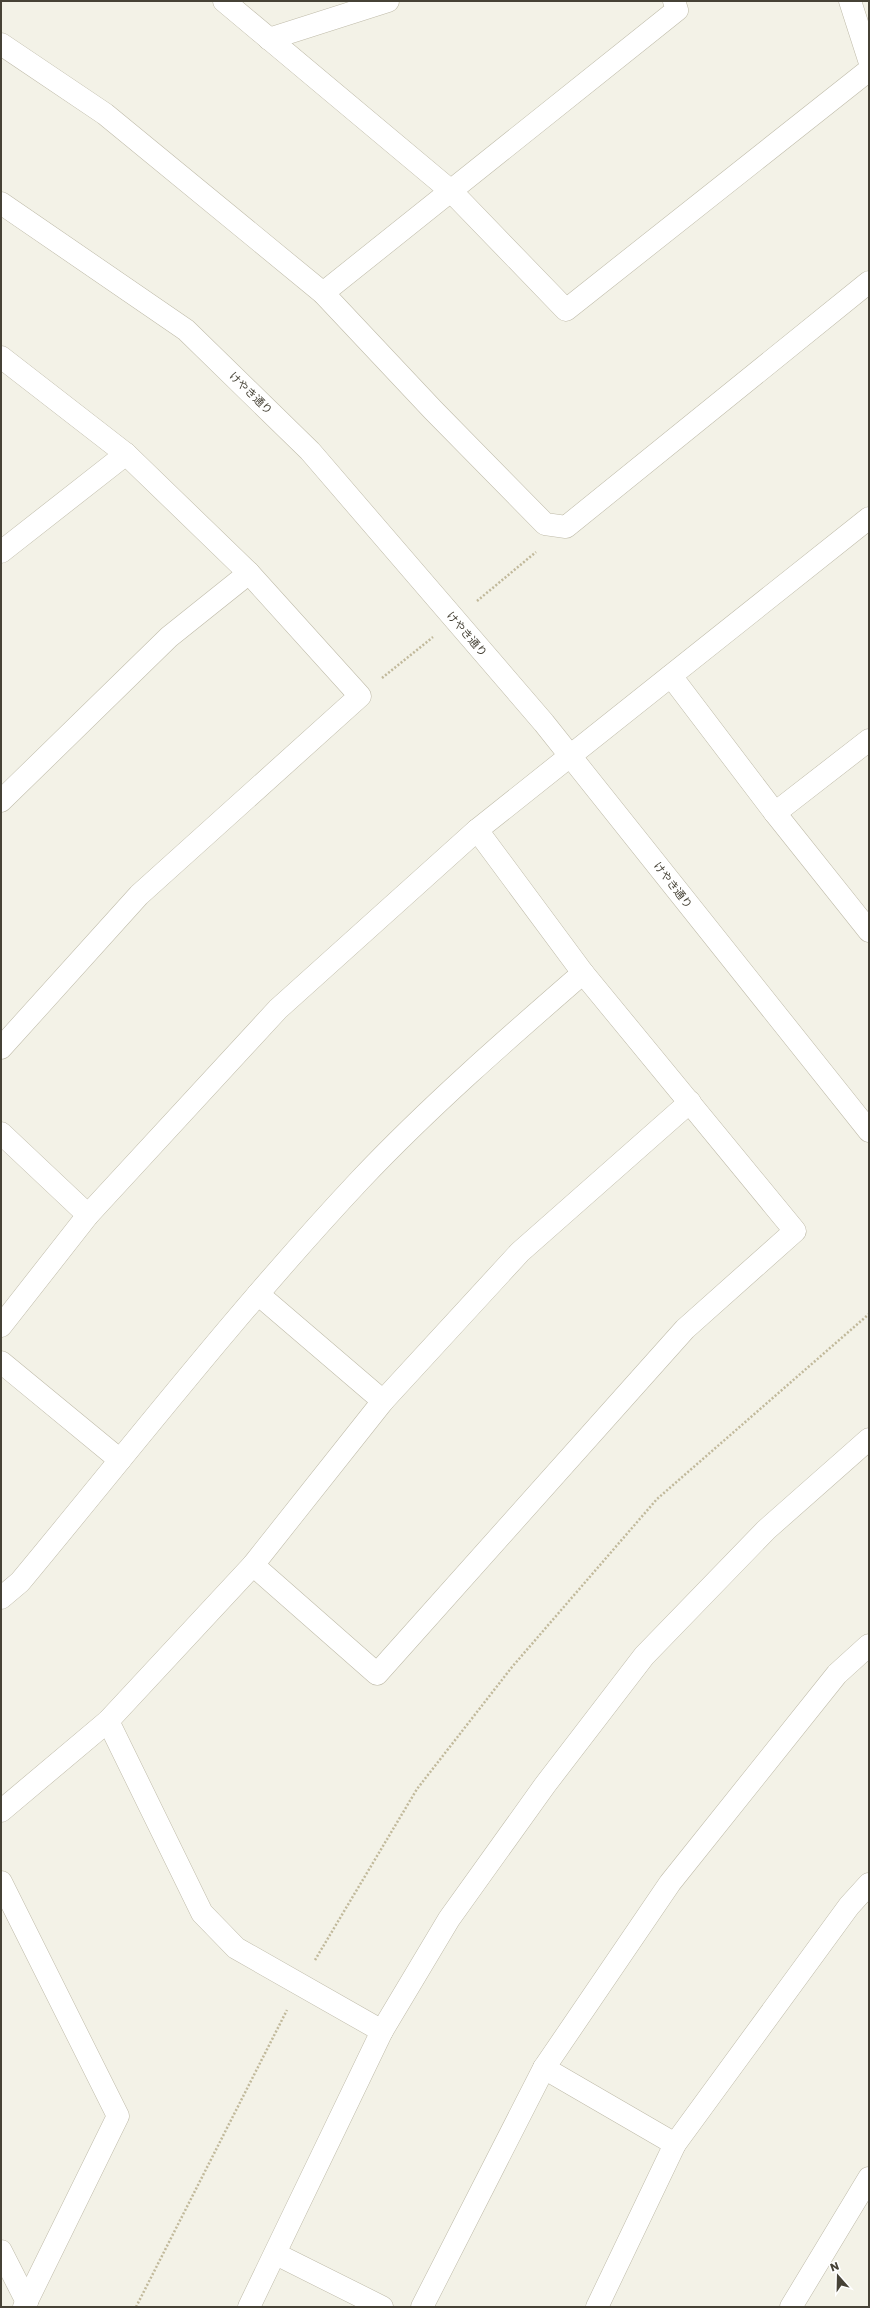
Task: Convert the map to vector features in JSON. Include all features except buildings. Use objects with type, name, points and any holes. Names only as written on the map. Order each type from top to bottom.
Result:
[{"type":"street","points":[[224,1],[451,191],[566,310],[869,70]]},
{"type":"street","points":[[269,39],[388,1]]},
{"type":"street","points":[[323,293],[677,10],[674,1]]},
{"type":"street","points":[[850,1],[869,60]]},
{"type":"street","points":[[1,44],[105,114],[323,293],[428,405],[545,524],[566,527],[869,282]]},
{"type":"street","name":"けやき通り","points":[[1,203],[186,330],[310,450],[570,755],[869,1131]]},
{"type":"street","points":[[1,357],[126,454],[249,574],[360,696],[139,895],[1,1048]]},
{"type":"street","points":[[1,552],[126,454]]},
{"type":"street","points":[[1,1326],[88,1215],[278,1010],[477,830],[869,518]]},
{"type":"street","points":[[1,801],[169,637],[249,574]]},
{"type":"street","points":[[671,676],[776,813],[869,930]]},
{"type":"street","points":[[776,813],[869,740]]},
{"type":"street","points":[[254,1565],[378,1674],[686,1329],[795,1231],[583,973],[477,830]]},
{"type":"street","points":[[1,1598],[20,1582],[258,1294],[367,1174],[484,1059],[583,973]]},
{"type":"street","points":[[1,1811],[108,1721],[254,1565],[383,1401],[520,1252],[690,1102]]},
{"type":"street","points":[[1,1133],[88,1215]]},
{"type":"street","points":[[258,1294],[383,1401]]},
{"type":"street","points":[[1,1362],[120,1460]]},
{"type":"street","points":[[249,2307],[276,2254],[382,2031],[449,1919],[545,1786],[644,1656],[766,1530],[869,1438]]},
{"type":"street","points":[[422,2307],[544,2068],[670,1883],[837,1674],[869,1645]]},
{"type":"street","points":[[108,1721],[202,1913],[236,1948],[382,2031]]},
{"type":"street","points":[[1,1882],[118,2116],[26,2305]]},
{"type":"street","points":[[597,2307],[676,2144],[849,1906],[869,1884]]},
{"type":"street","points":[[544,2068],[676,2144]]},
{"type":"street","points":[[791,2307],[869,2178]]},
{"type":"street","points":[[1,2251],[26,2305]]},
{"type":"street","points":[[276,2254],[382,2307]]},
{"type":"path","points":[[136,2307],[300,1984],[417,1789],[512,1667],[657,1499],[869,1314]]}]
